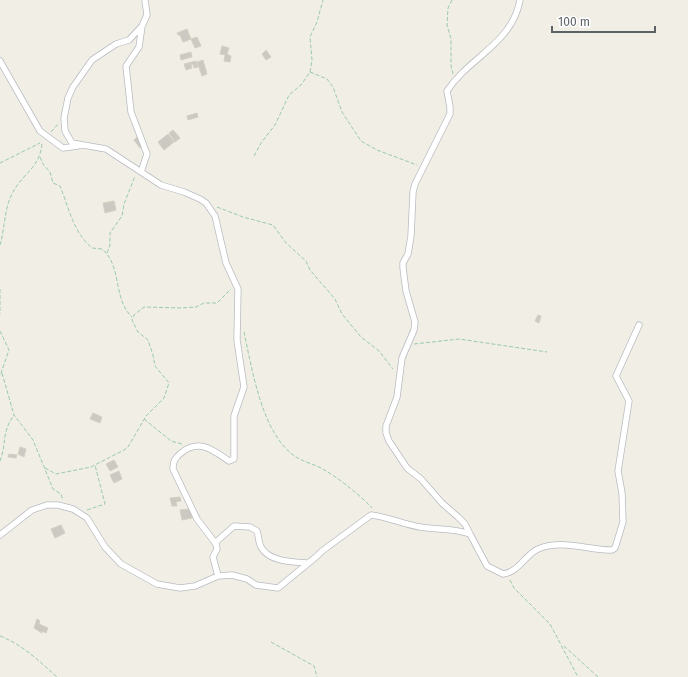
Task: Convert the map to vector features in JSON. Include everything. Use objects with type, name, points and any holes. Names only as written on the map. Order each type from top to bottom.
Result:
[{"type":"street","points":[[78,146],[72,143],[67,135],[64,118],[68,98],[83,70],[92,60],[116,44],[130,40],[142,26],[147,15],[146,0]]},
{"type":"street","points":[[520,0],[519,7],[505,33],[491,49],[479,57],[456,79],[447,91],[450,114],[425,163],[413,192],[411,236],[408,254],[403,263],[404,282],[415,322],[412,336],[402,358],[397,397],[386,426],[388,441],[407,468],[421,479],[442,503],[465,524],[487,566],[498,572],[508,573],[538,549],[555,545],[607,550],[612,550],[615,548],[623,522],[622,493],[618,471],[629,400],[616,376],[638,325]]},
{"type":"street","points":[[139,171],[147,154],[131,112],[126,66],[139,47],[142,26]]},
{"type":"street","points":[[0,61],[40,131],[63,148],[90,146],[106,149],[161,185],[184,192],[206,202],[215,216],[226,263],[238,289],[237,340],[244,387],[234,416],[234,459],[229,461],[209,448],[197,445],[185,450],[174,459],[173,468],[197,519],[215,543],[217,549],[213,557],[218,576]]},
{"type":"street","points":[[0,535],[32,510],[47,505],[65,506],[79,513],[90,522],[105,547],[121,564],[157,584],[180,588],[195,586],[218,576],[232,575],[247,579],[256,585],[278,588],[345,533],[360,524],[365,517],[371,515],[419,527],[462,531],[470,534]]},
{"type":"street","points":[[215,543],[234,526],[250,526],[257,531],[262,548],[268,555],[289,562],[308,563]]},
{"type":"path","points":[[254,156],[261,143],[275,125],[289,95],[301,85],[310,72],[312,60],[310,37],[317,22],[323,0]]},
{"type":"path","points":[[452,0],[448,8],[447,25],[451,40],[452,71],[456,79]]},
{"type":"path","points":[[310,72],[327,79],[333,87],[342,112],[362,141],[377,150],[405,162],[417,165],[425,163]]},
{"type":"path","points":[[0,163],[42,142],[64,118]]},
{"type":"path","points":[[42,142],[40,157],[43,164],[50,172],[53,183],[60,186],[70,216],[83,239],[92,248],[102,248],[107,253],[119,285],[122,305],[132,317],[138,332],[148,340],[155,366],[169,383],[164,398],[154,406],[144,419],[128,446],[91,467],[61,474],[53,473],[45,468]]},
{"type":"path","points":[[0,246],[10,196],[21,179],[40,157]]},
{"type":"path","points":[[107,253],[110,245],[110,233],[122,216],[124,204],[139,171]]},
{"type":"path","points":[[206,202],[243,217],[273,225],[286,243],[306,261],[310,270],[335,299],[342,314],[361,337],[384,356],[399,377]]},
{"type":"path","points":[[132,317],[144,307],[181,308],[220,302],[236,285]]},
{"type":"path","points":[[0,289],[0,314]]},
{"type":"path","points":[[243,330],[254,383],[265,412],[280,443],[296,457],[318,466],[336,478],[367,503],[379,516]]},
{"type":"path","points":[[0,331],[9,350],[0,376]]},
{"type":"path","points":[[408,344],[459,339],[547,352]]},
{"type":"path","points":[[2,373],[14,415],[33,440],[53,489],[61,494],[65,506]]},
{"type":"path","points":[[0,461],[4,448],[4,431],[14,415]]},
{"type":"path","points":[[144,419],[171,441],[180,444],[197,445]]},
{"type":"path","points":[[79,513],[105,504],[95,464]]},
{"type":"path","points":[[508,573],[514,588],[550,624],[562,644],[578,677]]},
{"type":"path","points":[[0,636],[12,641],[37,658],[58,677]]},
{"type":"path","points":[[271,642],[314,666],[317,677]]},
{"type":"path","points":[[562,644],[598,677]]},
{"type":"building","points":[[187,29],[191,39],[183,42],[180,35],[177,33]]},
{"type":"building","points":[[197,37],[201,46],[195,48],[191,39]]},
{"type":"building","points":[[222,46],[229,48],[227,54],[231,56],[230,62],[224,61],[225,55],[220,54]]},
{"type":"building","points":[[266,50],[271,57],[266,60],[262,54]]},
{"type":"building","points":[[191,52],[192,57],[181,60],[180,55]]},
{"type":"building","points":[[203,60],[207,74],[202,76],[197,62]]},
{"type":"building","points":[[196,61],[198,67],[194,68],[193,64],[191,65],[192,68],[186,70],[184,64]]},
{"type":"building","points":[[197,113],[198,117],[188,120],[187,116]]},
{"type":"building","points":[[173,130],[180,138],[175,142],[169,133]]},
{"type":"building","points":[[168,134],[174,142],[164,150],[158,142]]},
{"type":"building","points":[[137,137],[144,145],[140,148],[134,140]]},
{"type":"building","points":[[114,201],[116,210],[105,213],[103,203]]},
{"type":"building","points":[[538,315],[541,316],[539,323],[535,321]]},
{"type":"building","points":[[93,413],[102,417],[100,423],[90,419]]},
{"type":"building","points":[[20,447],[26,449],[24,457],[18,454]]},
{"type":"building","points":[[9,454],[17,455],[16,458],[8,457]]},
{"type":"building","points":[[114,460],[118,467],[110,471],[106,464]]},
{"type":"building","points":[[119,471],[122,479],[114,483],[110,475]]},
{"type":"building","points":[[180,497],[181,501],[176,502],[177,506],[172,506],[170,498]]},
{"type":"building","points":[[190,509],[192,518],[182,520],[180,510]]},
{"type":"building","points":[[61,525],[65,533],[55,538],[51,529]]},
{"type":"building","points":[[37,619],[40,621],[39,624],[48,628],[46,633],[42,631],[42,633],[34,628]]}]
